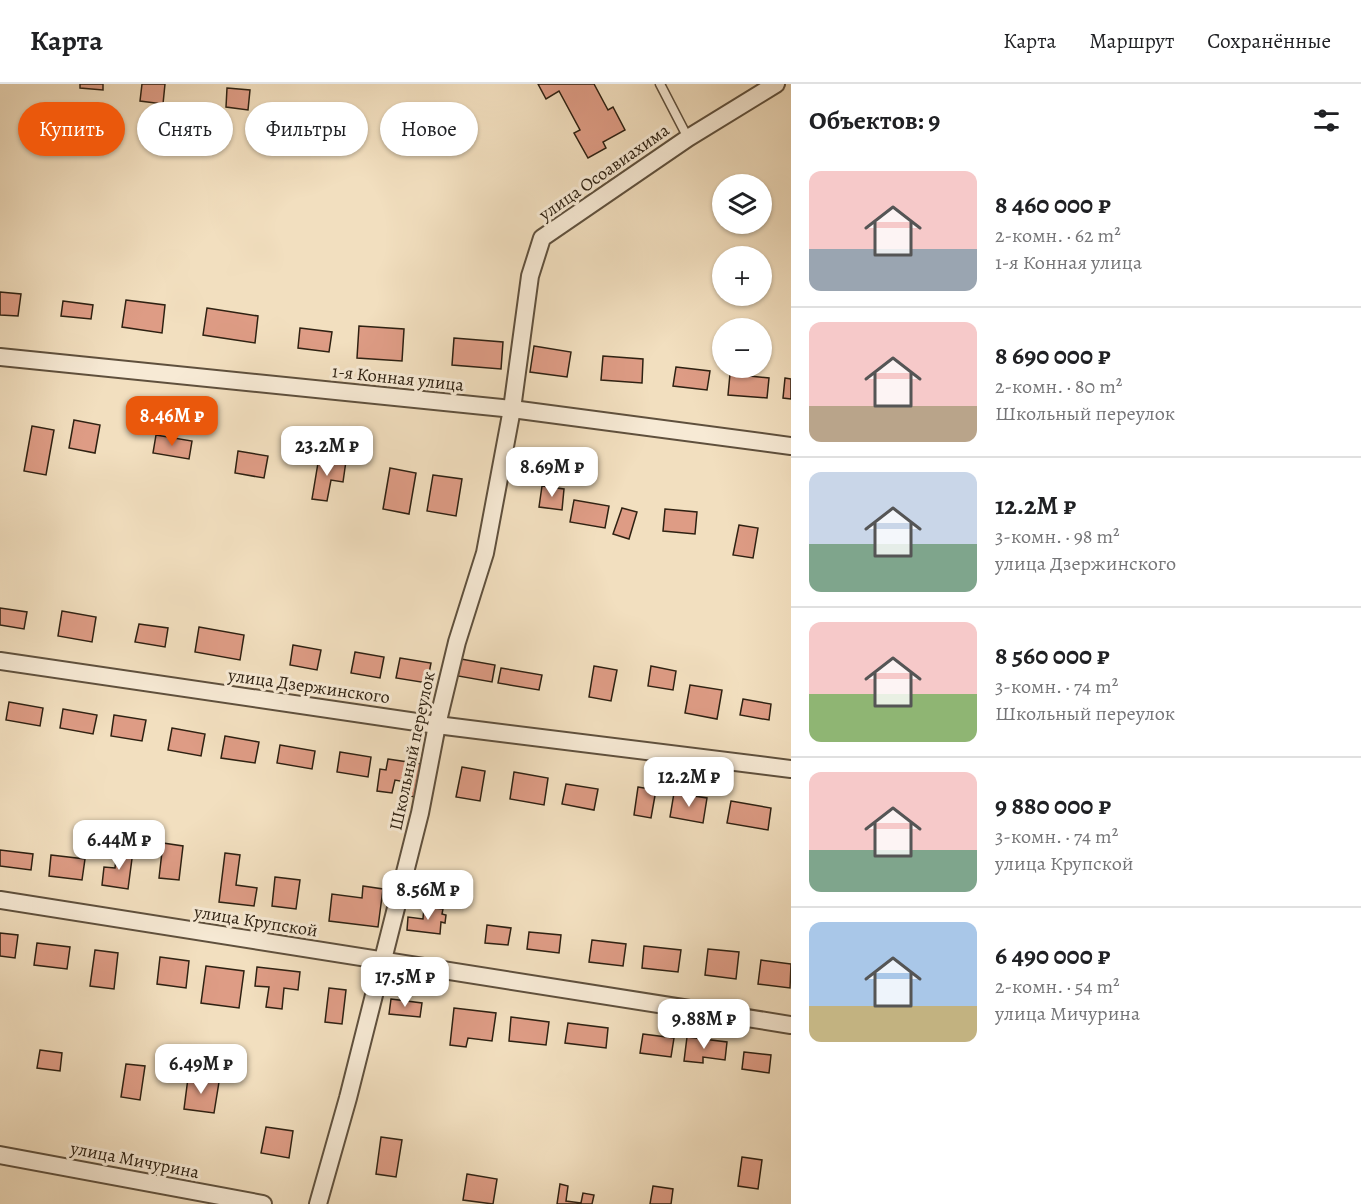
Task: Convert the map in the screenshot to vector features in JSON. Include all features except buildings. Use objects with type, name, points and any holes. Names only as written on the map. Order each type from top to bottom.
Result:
[{"type":"street","name":"улица Осоавиахима","points":[[512,409],[530,276],[542,238],[688,138],[776,84]]},
{"type":"street","name":"1-я Конная улица","points":[[0,357],[512,409],[791,446]]},
{"type":"street","name":"Школьный переулок","points":[[318,1204],[348,1098],[420,813],[437,724],[457,642],[485,553],[512,409]]},
{"type":"street","name":"улица Дзержинского","points":[[0,661],[437,724],[791,769]]},
{"type":"street","name":"улица Крупской","points":[[0,900],[791,1025]]},
{"type":"street","name":"улица Мичурина","points":[[0,1155],[263,1204]]},
{"type":"lane","points":[[660,84],[688,138]]}]
